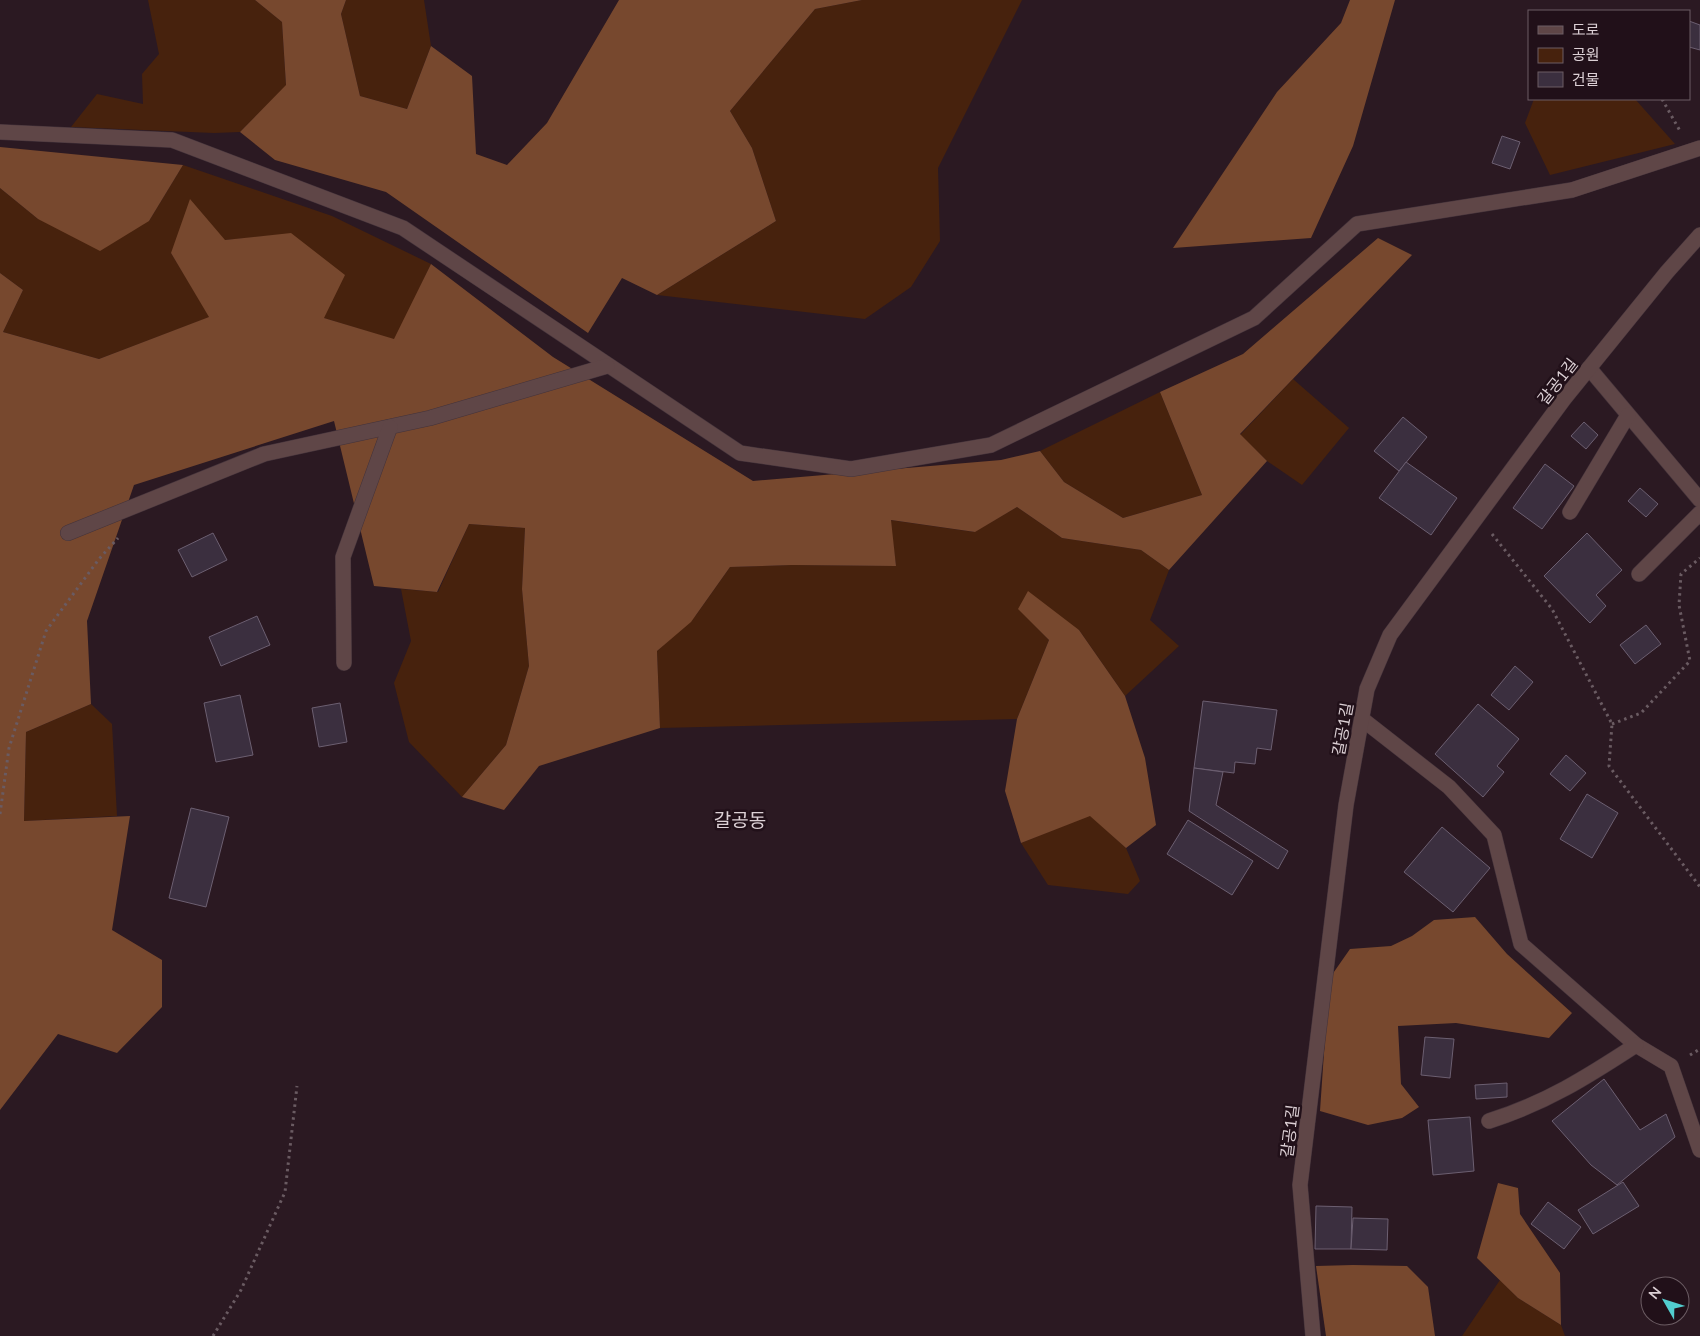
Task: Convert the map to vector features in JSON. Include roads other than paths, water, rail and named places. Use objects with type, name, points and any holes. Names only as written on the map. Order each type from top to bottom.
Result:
[{"type":"street","points":[[0,132],[172,140],[385,220],[403,228],[740,453],[851,469],[991,444],[1254,318],[1357,224],[1572,190],[1695,150]]},
{"type":"street","name":"갈공1길","points":[[1313,1336],[1300,1185],[1346,805],[1368,689],[1390,635],[1589,368],[1700,235]]},
{"type":"street","points":[[68,533],[264,454],[430,418],[607,366]]},
{"type":"street","points":[[1589,368],[1700,500]]},
{"type":"street","points":[[1570,512],[1628,415]]},
{"type":"street","points":[[344,663],[342,557],[390,427]]},
{"type":"street","points":[[1639,574],[1700,513]]},
{"type":"street","points":[[1362,719],[1449,788],[1494,835],[1521,944],[1636,1045],[1671,1066],[1700,1150]]},
{"type":"street","points":[[1489,1121],[1520,1111],[1572,1086],[1636,1045]]},
{"type":"district","name":"갈공동","points":[[740,819]]}]
